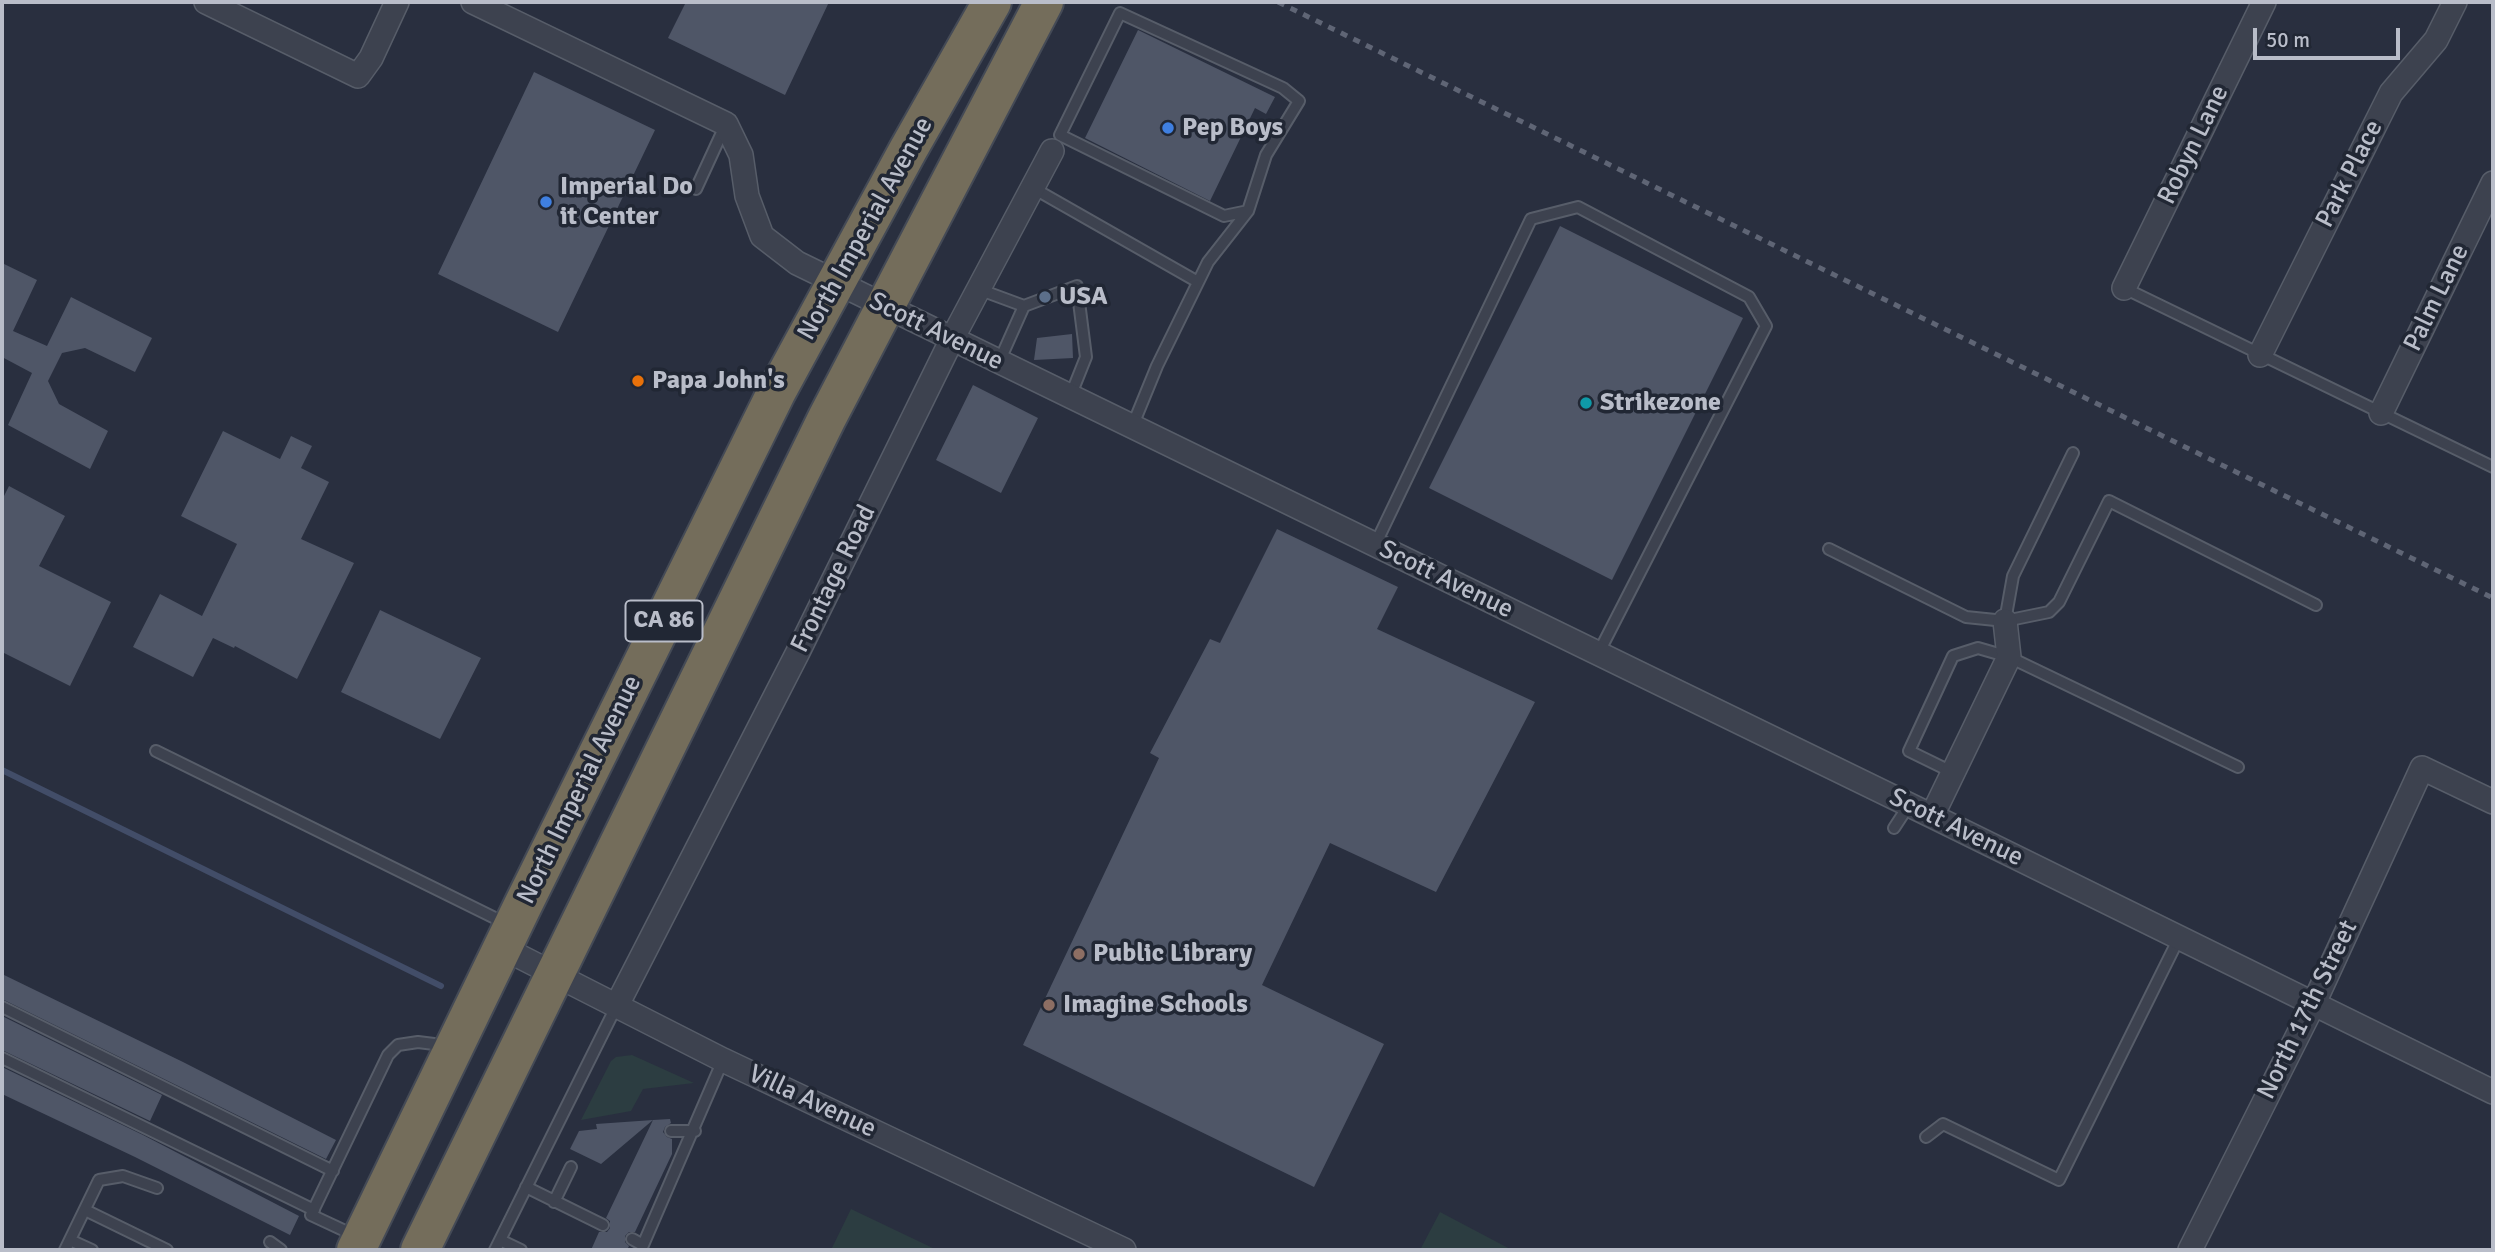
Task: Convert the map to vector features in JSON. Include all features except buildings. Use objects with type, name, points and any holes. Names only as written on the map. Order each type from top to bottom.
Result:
[{"type":"highway","name":"North Imperial Avenue","points":[[359,1244],[776,393],[992,2]]},
{"type":"highway","name":"North Imperial Avenue","points":[[420,1250],[827,418],[1044,2]]},
{"type":"street","points":[[206,2],[358,76],[370,58],[397,2]]},
{"type":"street","points":[[473,2],[726,124]]},
{"type":"street","name":"Robyn Lane","points":[[2124,288],[2264,2]]},
{"type":"street","name":"Park Place","points":[[2260,355],[2391,93],[2436,40],[2455,2]]},
{"type":"street","name":"Scott Avenue","points":[[726,124],[741,155],[747,196],[762,236],[797,263],[2493,1092]]},
{"type":"street","name":"Frontage Road","points":[[616,1007],[798,652],[952,339],[1056,143]]},
{"type":"street","name":"Palm Lane","points":[[2381,413],[2493,183]]},
{"type":"street","points":[[1932,816],[2009,657],[2006,621]]},
{"type":"street","name":"North 17th Street","points":[[2190,1250],[2314,1003],[2422,768],[2493,802]]},
{"type":"street","name":"Villa Avenue","points":[[508,937],[555,975],[616,1007],[1124,1250]]},
{"type":"lane","points":[[1132,427],[1157,366],[1208,262],[1248,211],[1266,155],[1299,101],[1283,88],[1120,13],[1056,143],[1224,216],[1248,211]]},
{"type":"lane","points":[[696,189],[726,124]]},
{"type":"lane","points":[[1032,188],[1198,282]]},
{"type":"lane","points":[[1375,545],[1531,219],[1578,208],[1749,297],[1766,326],[1598,654]]},
{"type":"lane","points":[[978,289],[1024,306],[1077,286],[1086,357],[1070,397]]},
{"type":"lane","points":[[2124,288],[2493,467]]},
{"type":"lane","points":[[999,362],[1024,306]]},
{"type":"lane","points":[[2006,621],[2013,576],[2073,453]]},
{"type":"lane","points":[[1829,549],[1966,617],[2006,621],[2049,612],[2059,602],[2109,501],[2316,605]]},
{"type":"lane","points":[[1954,773],[1909,751],[1954,656],[1978,648],[2009,657],[2238,767]]},
{"type":"lane","points":[[156,751],[508,937]]},
{"type":"lane","points":[[1894,828],[1909,805]]},
{"type":"lane","points":[[1926,1137],[1943,1124],[2059,1180],[2179,938]]},
{"type":"lane","points":[[2,1007],[333,1171]]},
{"type":"lane","points":[[521,1250],[498,1245],[616,1007]]},
{"type":"lane","points":[[359,1244],[312,1215],[388,1055],[398,1045],[418,1042],[452,1053]]},
{"type":"lane","points":[[2,1058],[314,1210]]},
{"type":"lane","points":[[632,1239],[643,1245],[723,1060]]},
{"type":"lane","points":[[671,1131],[695,1130]]},
{"type":"lane","points":[[554,1202],[571,1167]]},
{"type":"lane","points":[[92,1250],[68,1245],[99,1180],[124,1177],[157,1188]]},
{"type":"lane","points":[[526,1187],[603,1225]]},
{"type":"lane","points":[[85,1210],[167,1250]]},
{"type":"lane","points":[[270,1242],[281,1250]]},
{"type":"shaded area","points":[[632,1055],[694,1083],[643,1089],[631,1111],[581,1120],[611,1061],[616,1057]]},
{"type":"shaded area","points":[[851,1209],[937,1250],[831,1250]]},
{"type":"shaded area","points":[[1440,1212],[1512,1250],[1420,1250]]},
{"type":"waterway","points":[[2,770],[441,986]]},
{"type":"railway","points":[[1278,2],[2493,598]]},
{"type":"place","name":"Pep Boys","points":[[1168,128]]},
{"type":"place","name":"Imperial Do it Center","points":[[546,202]]},
{"type":"place","name":"USA","points":[[1045,297]]},
{"type":"place","name":"Papa John's","points":[[638,381]]},
{"type":"place","name":"Strikezone","points":[[1586,403]]},
{"type":"place","name":"Public Library","points":[[1079,954]]},
{"type":"place","name":"Imagine Schools","points":[[1049,1005]]}]
